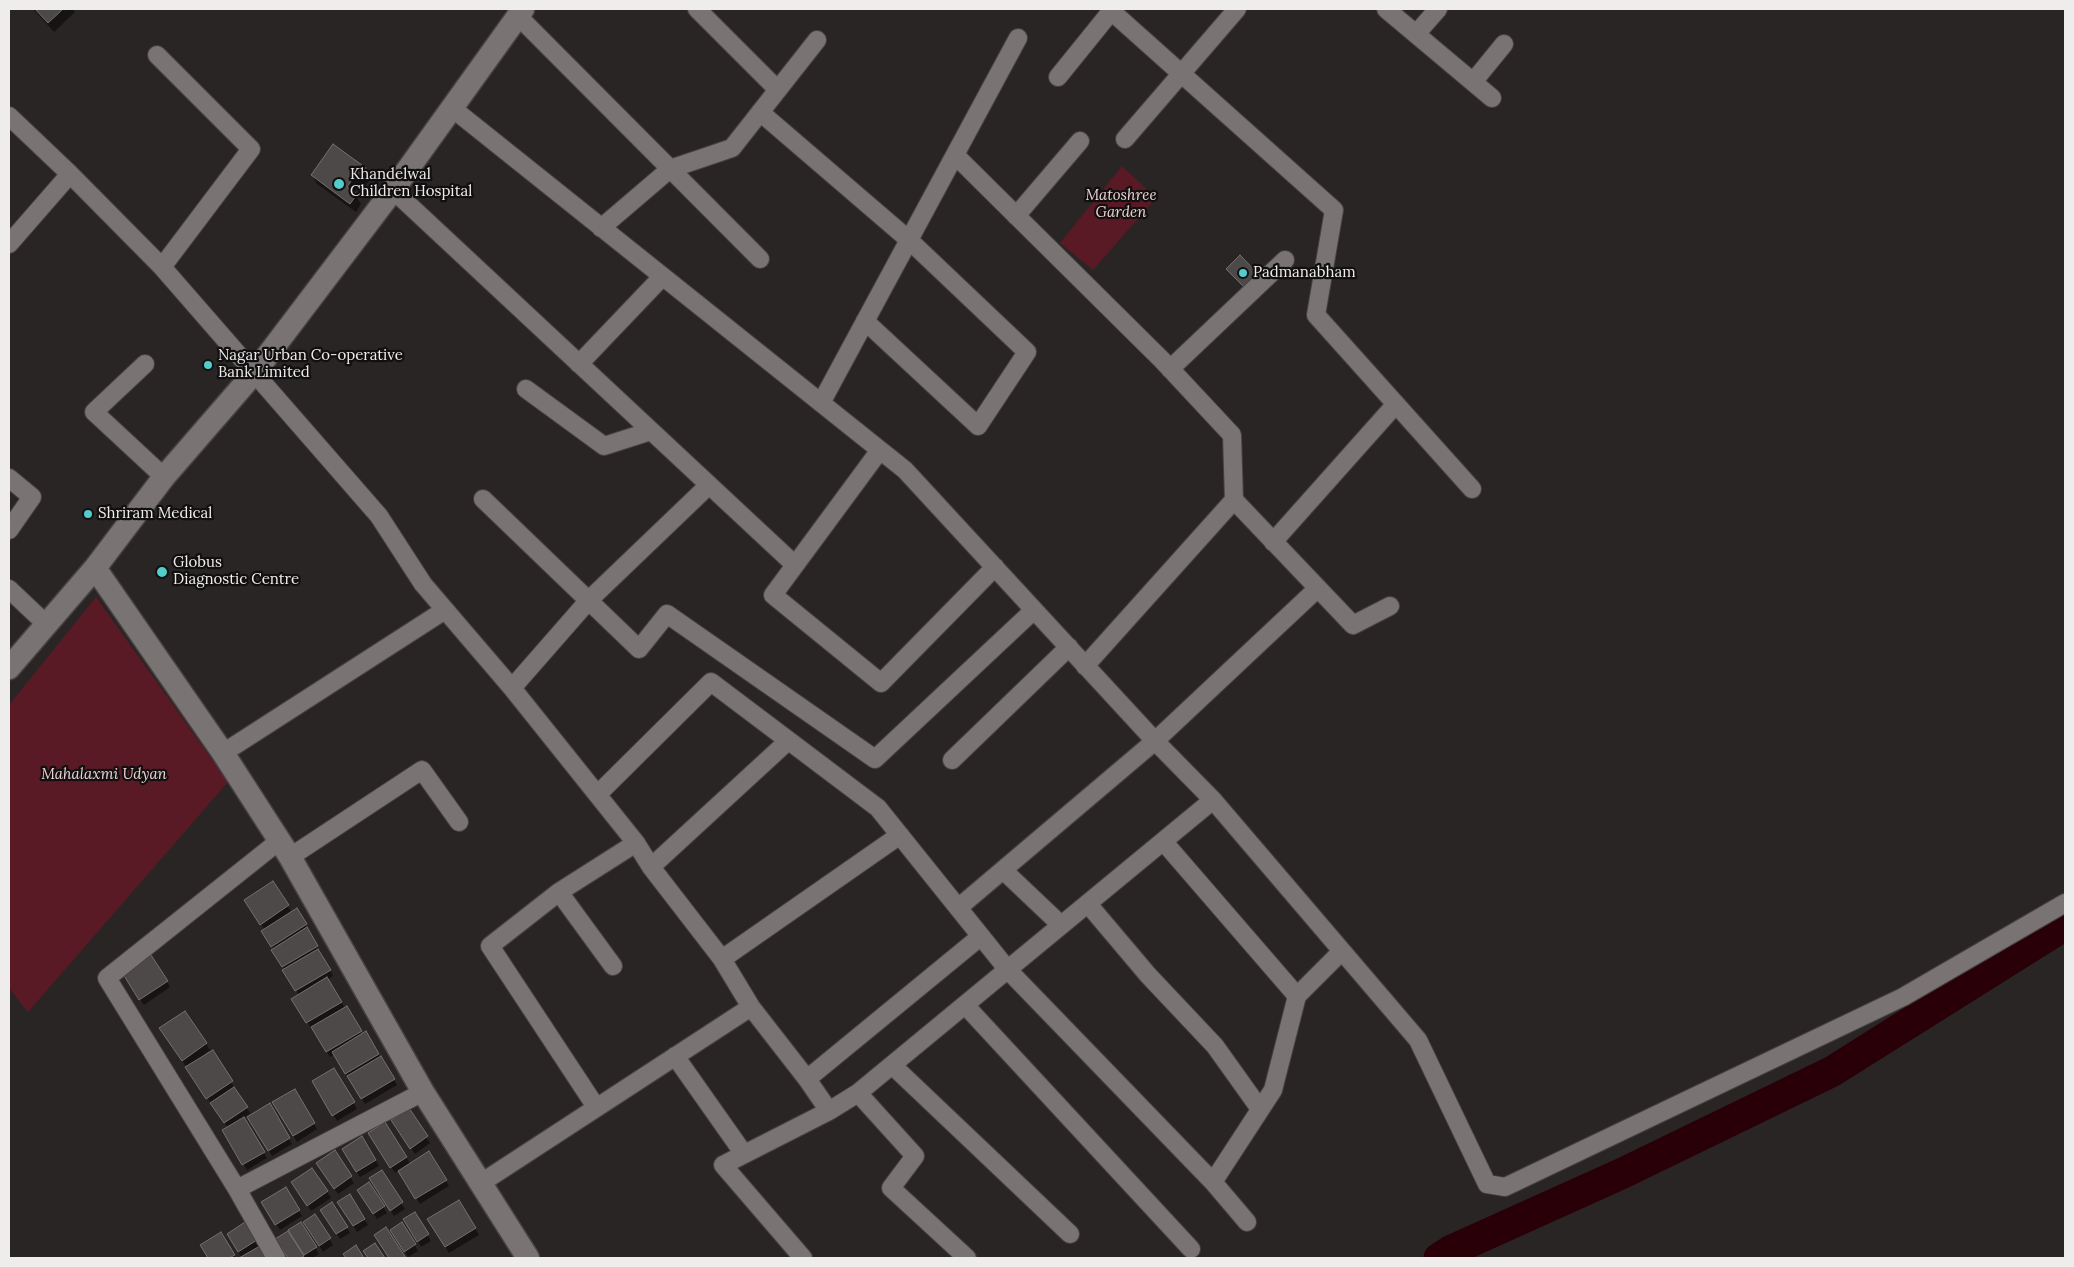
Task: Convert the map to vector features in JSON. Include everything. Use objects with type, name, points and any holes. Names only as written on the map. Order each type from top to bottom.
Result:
[{"type":"street","points":[[697,9],[778,90]]},
{"type":"street","points":[[1058,76],[1111,9],[1334,210],[1316,315],[1472,489]]},
{"type":"street","points":[[1125,139],[1237,9]]},
{"type":"street","points":[[1386,9],[1492,98]]},
{"type":"street","points":[[1416,34],[1438,9]]},
{"type":"street","points":[[9,668],[95,568],[164,477],[255,372],[393,190],[521,12],[670,170],[760,258]]},
{"type":"street","points":[[821,403],[1018,38]]},
{"type":"street","points":[[601,228],[670,170],[732,148],[817,40]]},
{"type":"street","points":[[1473,82],[1504,44]]},
{"type":"street","points":[[157,55],[251,149],[162,267]]},
{"type":"street","points":[[452,108],[904,470],[1155,741],[1213,800],[1418,1040],[1487,1184],[1505,1187],[1903,997],[2065,903]]},
{"type":"street","points":[[760,112],[909,240],[1027,352],[978,426],[864,321]]},
{"type":"street","points":[[9,116],[70,174],[162,267],[379,516],[424,584],[512,688],[636,843],[651,867],[722,959],[751,1006],[807,1079],[828,1111]]},
{"type":"street","points":[[1016,216],[1080,141]]},
{"type":"street","points":[[954,155],[1170,369],[1232,436],[1234,500],[1353,625],[1390,606]]},
{"type":"street","points":[[9,244],[70,174]]},
{"type":"street","points":[[393,190],[795,564]]},
{"type":"street","points":[[1170,369],[1285,260]]},
{"type":"street","points":[[579,364],[662,277]]},
{"type":"street","points":[[145,364],[94,412],[164,477]]},
{"type":"street","points":[[526,389],[604,446],[651,431]]},
{"type":"street","points":[[1273,542],[1396,404]]},
{"type":"street","points":[[880,450],[773,595],[881,683],[995,567]]},
{"type":"street","points":[[9,478],[32,497],[9,530]]},
{"type":"street","points":[[512,688],[588,600],[709,485]]},
{"type":"street","points":[[483,499],[639,649],[667,614],[875,759],[1034,610]]},
{"type":"street","points":[[1085,666],[1234,500]]},
{"type":"street","points":[[95,568],[223,753],[285,849],[424,1092],[527,1258]]},
{"type":"street","points":[[958,908],[1155,741],[1318,588]]},
{"type":"street","points":[[9,589],[46,624]]},
{"type":"street","points":[[223,753],[445,610]]},
{"type":"street","points":[[952,760],[1069,647]]},
{"type":"street","points":[[598,794],[711,682],[878,808],[1008,970],[1213,1182],[1247,1222]]},
{"type":"street","points":[[651,867],[788,740]]},
{"type":"street","points":[[276,1258],[237,1190],[107,978],[285,849],[422,770],[460,822]]},
{"type":"street","points":[[803,1258],[723,1165],[828,1111],[858,1093],[1213,800]]},
{"type":"street","points":[[722,959],[900,835]]},
{"type":"street","points":[[1163,841],[1297,996]]},
{"type":"street","points":[[596,1107],[490,946],[559,892],[636,843]]},
{"type":"street","points":[[1003,870],[1061,925]]},
{"type":"street","points":[[559,892],[612,966]]},
{"type":"street","points":[[1088,904],[1148,975],[1215,1046],[1260,1109]]},
{"type":"street","points":[[807,1079],[980,937]]},
{"type":"street","points":[[1213,1182],[1273,1090],[1297,996],[1342,951]]},
{"type":"street","points":[[965,1005],[1191,1249]]},
{"type":"street","points":[[481,1183],[751,1006]]},
{"type":"street","points":[[675,1056],[744,1154]]},
{"type":"street","points":[[892,1065],[1070,1234]]},
{"type":"street","points":[[237,1190],[424,1092]]},
{"type":"street","points":[[858,1093],[915,1156],[891,1188],[967,1258]]},
{"type":"green space","name":"Matoshree Garden","points":[[1122,166],[1156,198],[1093,270],[1060,243]]},
{"type":"green space","name":"Mahalaxmi Udyan","points":[[96,597],[228,782],[28,1012],[9,988],[9,705]]},
{"type":"building","points":[[35,9],[63,9],[48,23]]},
{"type":"building","points":[[333,144],[366,168],[360,177],[356,174],[347,187],[357,194],[350,204],[311,175]]},
{"type":"building","name":"Padmanabham","points":[[1240,255],[1261,277],[1247,290],[1226,269]]},
{"type":"building","points":[[273,881],[289,905],[260,925],[244,900]]},
{"type":"building","points":[[297,908],[307,924],[271,947],[261,931]]},
{"type":"building","points":[[307,927],[318,946],[282,967],[271,950]]},
{"type":"building","points":[[318,949],[331,970],[295,991],[282,970]]},
{"type":"building","points":[[151,955],[168,981],[139,1000],[123,974]]},
{"type":"building","points":[[327,977],[342,1002],[306,1023],[291,999]]},
{"type":"building","points":[[347,1006],[362,1031],[326,1052],[311,1027]]},
{"type":"building","points":[[185,1011],[207,1043],[182,1061],[159,1028]]},
{"type":"building","points":[[366,1031],[379,1054],[345,1074],[332,1052]]},
{"type":"building","points":[[213,1050],[233,1081],[206,1099],[185,1067]]},
{"type":"building","points":[[381,1056],[395,1079],[361,1099],[347,1076]]},
{"type":"building","points":[[334,1068],[355,1102],[332,1116],[312,1081]]},
{"type":"building","points":[[234,1087],[248,1107],[224,1123],[210,1103]]},
{"type":"building","points":[[295,1089],[315,1123],[293,1136],[272,1102]]},
{"type":"building","points":[[270,1103],[290,1138],[268,1151],[247,1117]]},
{"type":"building","points":[[409,1108],[428,1136],[410,1149],[391,1120]]},
{"type":"building","points":[[244,1117],[265,1152],[242,1165],[222,1130]]},
{"type":"building","points":[[385,1122],[407,1157],[390,1168],[368,1133]]},
{"type":"building","points":[[362,1136],[376,1160],[356,1172],[342,1149]]},
{"type":"building","points":[[335,1150],[352,1176],[334,1189],[316,1163]]},
{"type":"building","points":[[429,1151],[447,1180],[415,1199],[398,1171]]},
{"type":"building","points":[[312,1168],[328,1191],[307,1206],[291,1182]]},
{"type":"building","points":[[382,1170],[403,1202],[390,1211],[369,1178]]},
{"type":"building","points":[[369,1182],[385,1206],[373,1214],[357,1190]]},
{"type":"building","points":[[286,1187],[300,1210],[275,1225],[261,1202]]},
{"type":"building","points":[[350,1194],[365,1219],[353,1226],[337,1202]]},
{"type":"building","points":[[459,1200],[476,1228],[445,1247],[427,1219]]},
{"type":"building","points":[[332,1202],[348,1227],[336,1234],[320,1210]]},
{"type":"building","points":[[415,1212],[429,1234],[417,1242],[403,1219]]},
{"type":"building","points":[[315,1214],[331,1238],[319,1246],[303,1222]]},
{"type":"building","points":[[245,1222],[257,1240],[238,1252],[227,1234]]},
{"type":"building","points":[[301,1222],[317,1247],[304,1255],[288,1230]]},
{"type":"building","points":[[402,1222],[416,1244],[404,1252],[390,1230]]},
{"type":"building","points":[[386,1227],[406,1258],[389,1258],[374,1235]]},
{"type":"building","points":[[288,1231],[304,1256],[288,1258],[275,1239]]},
{"type":"building","points":[[221,1232],[235,1255],[229,1258],[208,1258],[200,1245]]},
{"type":"building","points":[[375,1243],[385,1258],[368,1258],[363,1251]]},
{"type":"building","points":[[356,1245],[364,1258],[346,1258],[343,1254]]},
{"type":"building","points":[[260,1246],[267,1258],[239,1258]]},
{"type":"waterway","points":[[1439,1258],[1450,1251],[1623,1173],[1831,1072],[2065,925]]},
{"type":"place","name":"Khandelwal Children Hospital","points":[[339,184]]},
{"type":"place","name":"Padmanabham","points":[[1243,273]]},
{"type":"place","name":"Nagar Urban Co-operative Bank Limited","points":[[208,365]]},
{"type":"place","name":"Shriram Medical","points":[[88,514]]},
{"type":"place","name":"Globus Diagnostic Centre","points":[[162,572]]}]
